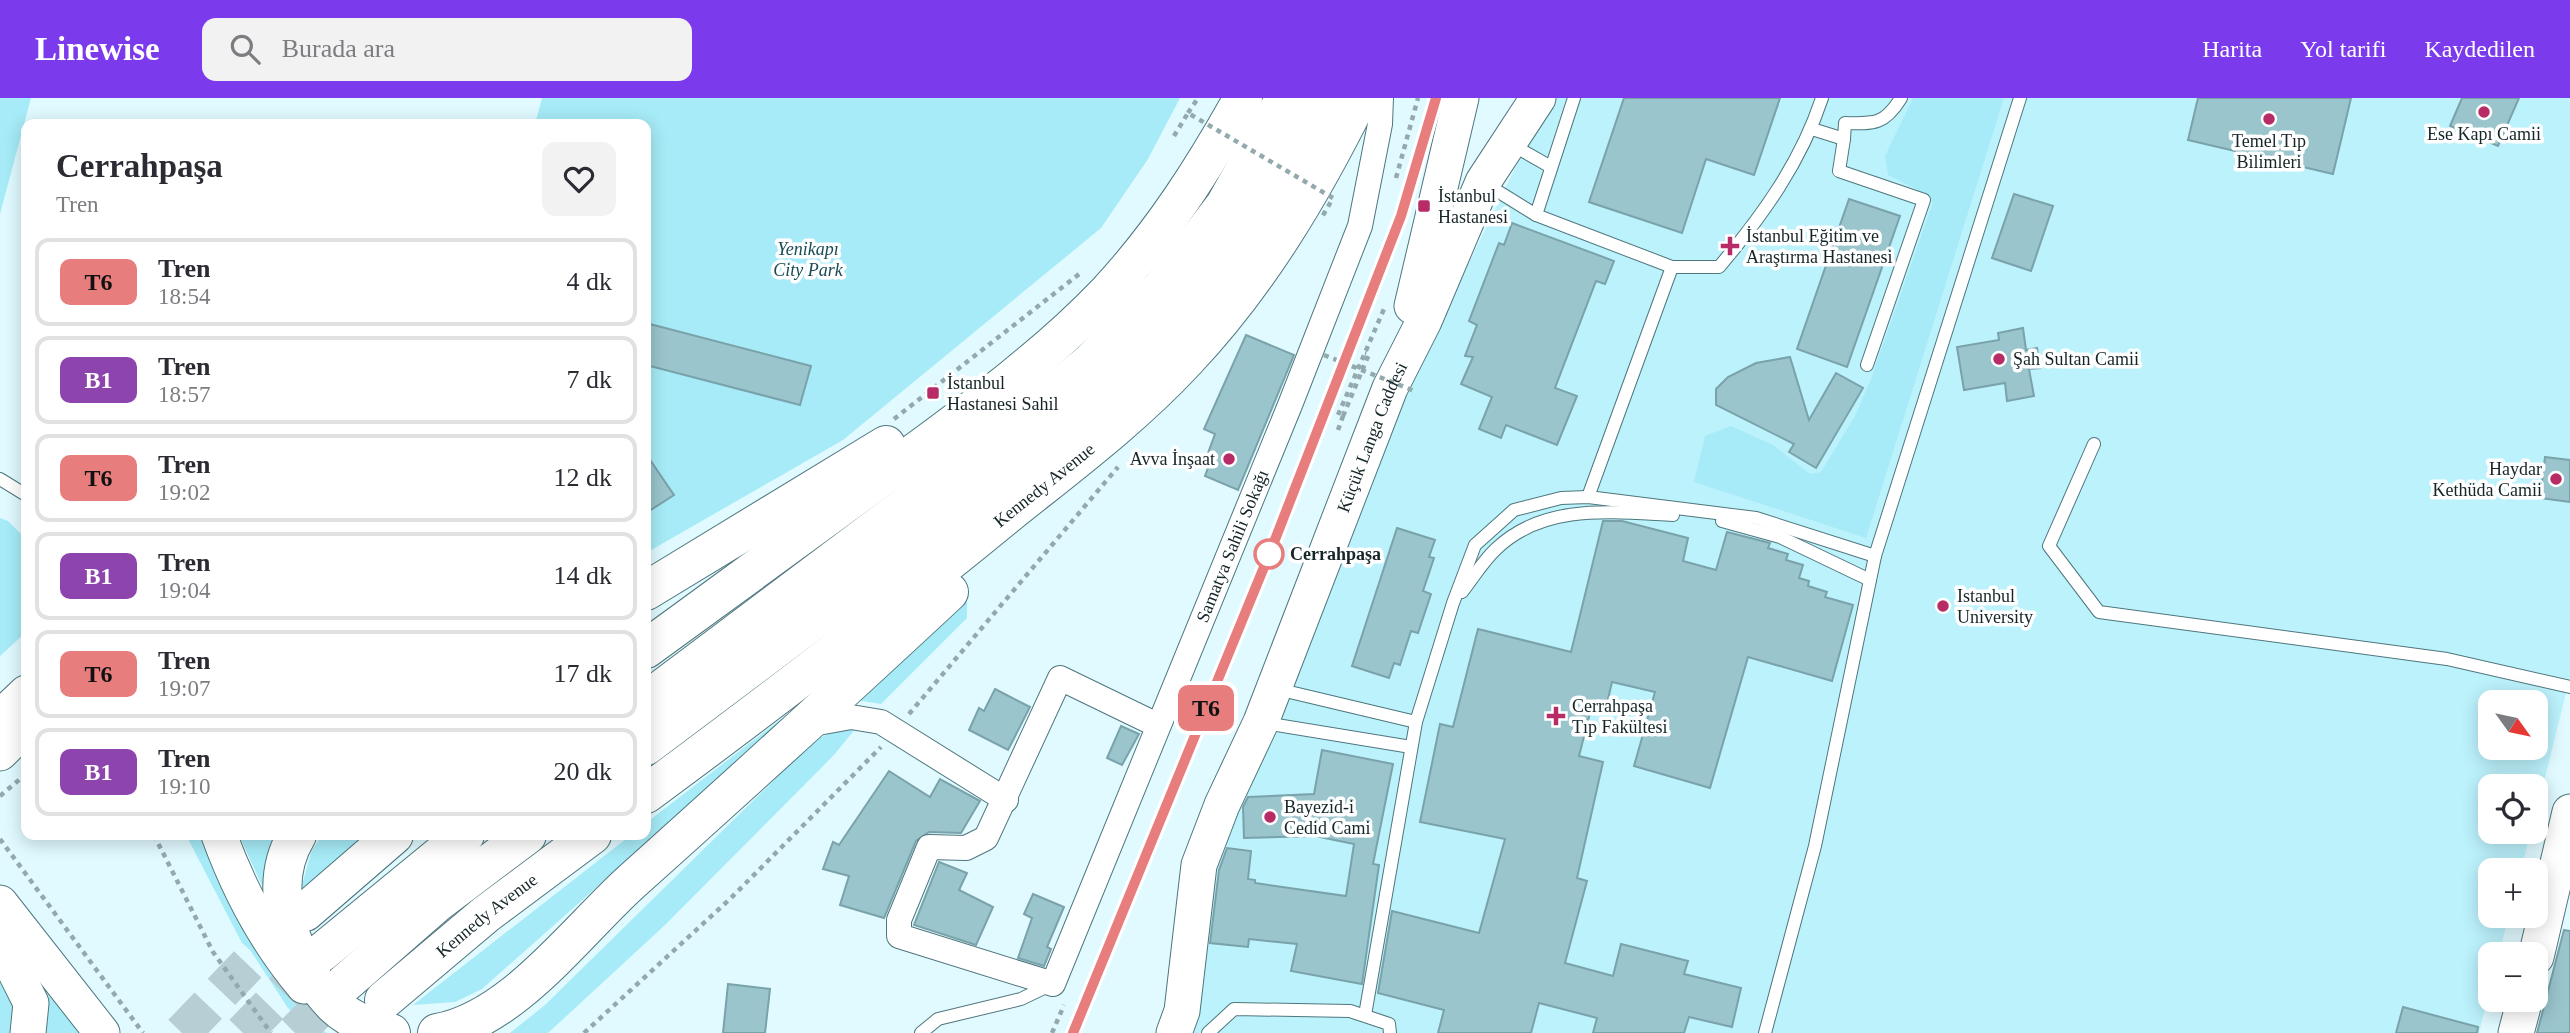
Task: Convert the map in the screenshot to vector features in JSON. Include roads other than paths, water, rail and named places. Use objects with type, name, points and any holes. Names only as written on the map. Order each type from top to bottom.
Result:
[{"type":"main road","points":[[651,645],[1017,374],[1107,293],[1161,230],[1207,164],[1243,98]]},
{"type":"main road","points":[[651,697],[1028,414],[1091,362],[1161,289],[1225,205],[1285,98]]},
{"type":"main road","points":[[651,742],[958,512],[1104,398],[1161,342],[1210,284],[1260,213],[1323,98]]},
{"type":"main road","name":"Kennedy Avenue","points":[[651,790],[868,627],[1126,419],[1185,361],[1242,293],[1312,189],[1359,98]]},
{"type":"main road","points":[[651,588],[968,396],[1017,374]]},
{"type":"main road","points":[[437,1033],[467,1025],[516,992],[606,905],[1022,527],[1126,419]]},
{"type":"main road","points":[[294,840],[283,877],[283,906],[290,934],[302,961],[333,1003],[368,1009],[438,902],[520,840]]},
{"type":"main road","points":[[305,912],[388,840]]},
{"type":"main road","points":[[321,953],[459,840]]},
{"type":"main road","name":"Kennedy Avenue","points":[[368,1009],[486,914],[585,840]]},
{"type":"street","name":"Samatya Sahili Sokağı","points":[[1053,984],[1290,405],[1360,226],[1380,124],[1381,98]]},
{"type":"street","points":[[1383,379],[1461,98]]},
{"type":"street","name":"Küçük Langa Caddesi","points":[[1174,1033],[1182,1012],[1199,865],[1222,805],[1274,688],[1383,379],[1424,321],[1483,182],[1538,98]]},
{"type":"street","points":[[1053,984],[899,936],[899,920],[929,847],[965,848],[986,838],[1006,800],[1060,678],[1157,725]]},
{"type":"street","points":[[0,718],[21,698]]},
{"type":"street","points":[[806,725],[851,717],[881,722],[1006,800]]},
{"type":"street","points":[[0,753],[21,732]]},
{"type":"street","points":[[2540,942],[2570,812]]},
{"type":"street","points":[[221,840],[250,907],[290,969],[329,1007],[368,1009]]},
{"type":"street","points":[[0,903],[102,1033]]},
{"type":"street","points":[[0,941],[31,1003],[28,1033]]},
{"type":"street","points":[[2516,1033],[2522,1012]]},
{"type":"lane","points":[[1536,215],[1574,98]]},
{"type":"lane","points":[[1483,182],[1536,215],[1672,267],[1719,267],[1761,218],[1812,130],[1822,98]]},
{"type":"lane","points":[[1867,365],[1924,200],[1839,171],[1845,123],[1871,124],[1889,116],[1901,98]]},
{"type":"lane","points":[[1765,1033],[1815,846],[1875,556],[2020,98]]},
{"type":"lane","points":[[1812,130],[1844,139]]},
{"type":"lane","points":[[1507,142],[1551,167]]},
{"type":"lane","points":[[1588,497],[1672,267]]},
{"type":"lane","points":[[2094,444],[2049,546],[2099,612],[2447,659],[2570,687]]},
{"type":"lane","points":[[0,479],[21,492]]},
{"type":"lane","points":[[1365,1015],[1416,722],[1453,603],[1475,545],[1514,510],[1561,498],[1588,497],[1756,518],[1875,556]]},
{"type":"lane","points":[[1453,603],[1496,548],[1542,519],[1592,511],[1688,516],[1730,522],[1780,537],[1870,580]]},
{"type":"lane","points":[[1274,688],[1416,722]]},
{"type":"lane","points":[[1261,722],[1411,747]]},
{"type":"lane","points":[[921,1033],[938,1019],[1021,999],[1053,984]]},
{"type":"lane","points":[[1208,1033],[1234,1009],[1350,1011],[1389,1024],[1390,1033]]},
{"type":"tunnel","points":[[182,1033],[249,963],[296,920]]},
{"type":"tunnel","points":[[243,1033],[321,953]]},
{"type":"tunnel","points":[[295,1033],[344,984]]},
{"type":"railway","points":[[1072,1033],[1269,555],[1401,216],[1436,98]]},
{"type":"train","name":"T6","points":[[1073,1033],[1269,555],[1401,216],[1436,98]]},
{"type":"place","name":"Ese Kapı Camii","points":[[2484,112]]},
{"type":"place","name":"Temel Tıp Bilimleri","points":[[2269,119]]},
{"type":"place","name":"İstanbul Hastanesi","points":[[1424,206]]},
{"type":"place","name":"İstanbul Eğitim ve Araştırma Hastanesi","points":[[1730,246]]},
{"type":"place","name":"Şah Sultan Camii","points":[[1999,359]]},
{"type":"place","name":"İstanbul Hastanesi Sahil","points":[[933,393]]},
{"type":"place","name":"Avva İnşaat","points":[[1229,459]]},
{"type":"place","name":"Haydar Kethüda Camii","points":[[2556,479]]},
{"type":"place","name":"Cerrahpaşa","points":[[1269,554]]},
{"type":"place","name":"Istanbul University","points":[[1943,606]]},
{"type":"place","name":"Cerrahpaşa Tıp Fakültesi","points":[[1556,716]]},
{"type":"place","name":"Bayezid-i Cedid Cami","points":[[1270,817]]},
{"type":"park label","name":"Yenikapı City Park","points":[[808,259]]}]
